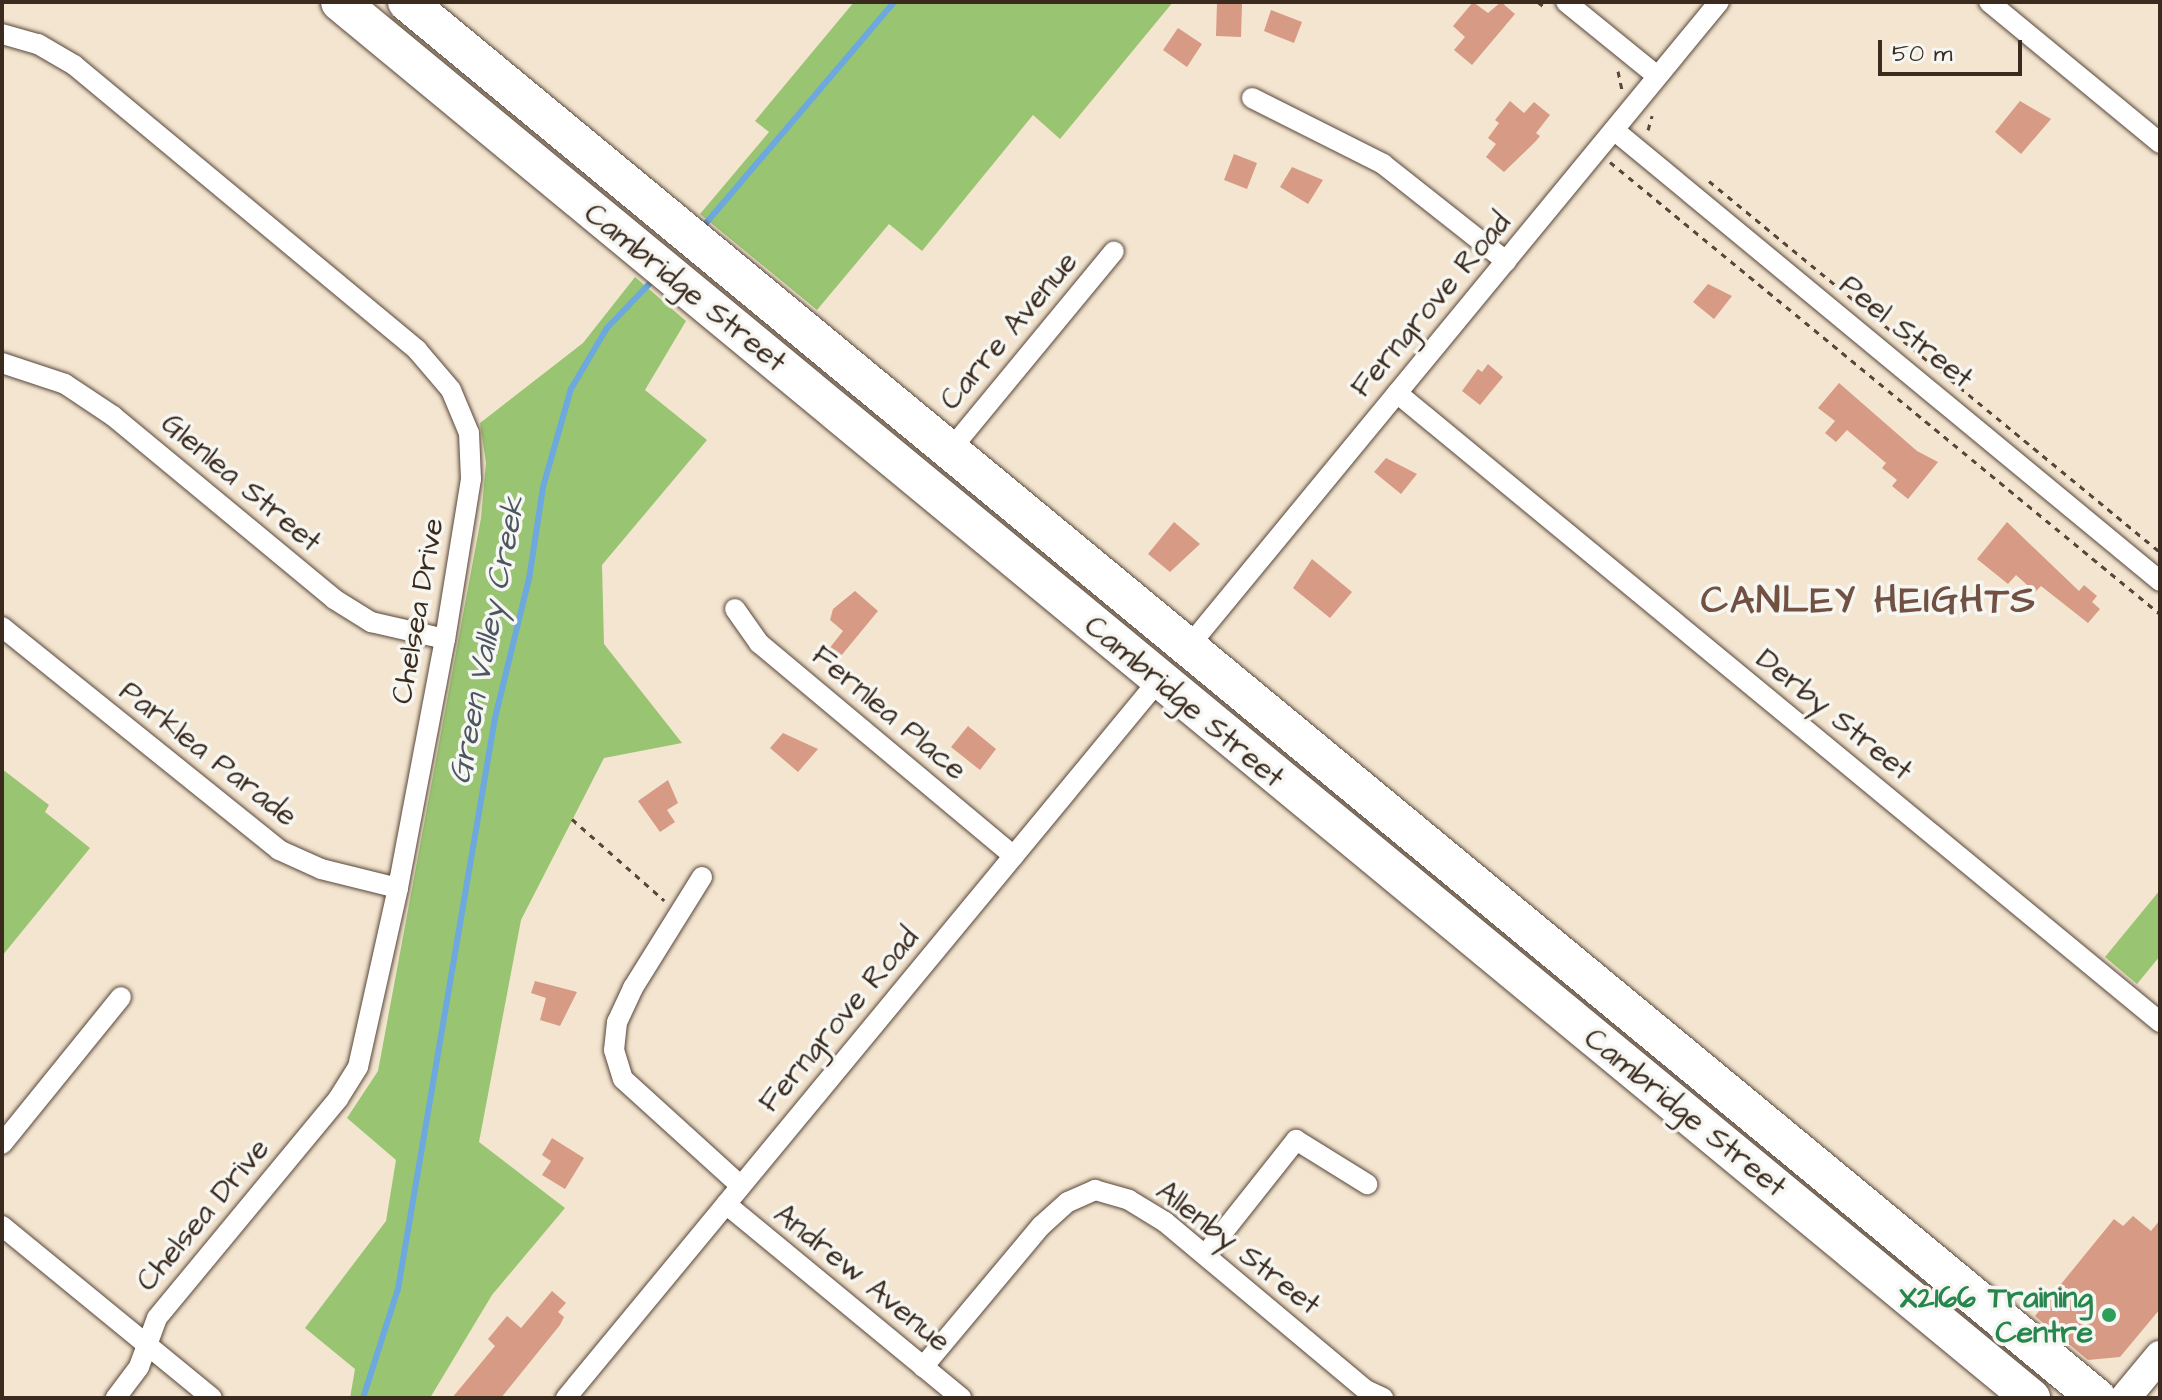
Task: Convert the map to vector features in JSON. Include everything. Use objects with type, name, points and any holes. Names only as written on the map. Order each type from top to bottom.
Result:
[{"type":"highway","name":"Cambridge Street","points":[[340,2],[1158,681],[2031,1398]]},
{"type":"highway","name":"Cambridge Street","points":[[407,2],[2097,1398]]},
{"type":"main road","points":[[2125,1398],[2160,1356]]},
{"type":"street","points":[[1566,2],[1657,76]]},
{"type":"street","name":"Ferngrove Road","points":[[1189,646],[1719,2]]},
{"type":"street","points":[[1989,2],[2160,143]]},
{"type":"street","name":"Chelsea Drive","points":[[2,34],[38,44],[74,65],[417,350],[451,390],[469,433],[471,479],[445,639],[398,888],[358,1067],[338,1099],[157,1318],[139,1367],[116,1398]]},
{"type":"street","points":[[1252,98],[1383,164],[1506,261]]},
{"type":"street","name":"Peel Street","points":[[1614,130],[2160,581]]},
{"type":"street","name":"Carre Avenue","points":[[951,449],[1114,251]]},
{"type":"street","name":"Glenlea Street","points":[[2,363],[65,384],[113,416],[334,599],[371,622],[445,639]]},
{"type":"street","name":"Derby Street","points":[[1397,393],[2160,1022]]},
{"type":"street","name":"Fernlea Place","points":[[735,609],[759,643],[1014,856]]},
{"type":"street","name":"Parklea Parade","points":[[2,627],[279,850],[321,869],[398,888]]},
{"type":"street","name":"Ferngrove Road","points":[[577,1394],[726,1204],[1158,681]]},
{"type":"street","points":[[702,877],[617,1022],[614,1050],[623,1079],[741,1186]]},
{"type":"street","points":[[2,1144],[121,997]]},
{"type":"street","points":[[1205,1255],[1296,1140],[1367,1184]]},
{"type":"street","name":"Allenby Street","points":[[923,1367],[1041,1226],[1068,1202],[1095,1190],[1129,1200],[1205,1255],[1366,1390],[1383,1398]]},
{"type":"street","name":"Andrew Avenue","points":[[726,1204],[961,1398]]},
{"type":"street","points":[[2,1226],[212,1398]]},
{"type":"path","points":[[1652,115],[1646,129],[1656,137]]},
{"type":"path","points":[[1610,162],[2160,614]]},
{"type":"path","points":[[1698,172],[2160,552]]},
{"type":"path","points":[[572,819],[679,914]]},
{"type":"green space","points":[[854,2],[1173,2],[1060,139],[1033,115],[922,251],[889,224],[817,310],[700,214],[769,132],[755,121]]},
{"type":"green space","points":[[635,277],[686,321],[645,390],[707,440],[602,565],[604,644],[682,743],[604,758],[521,920],[479,1142],[565,1208],[492,1295],[430,1398],[350,1398],[355,1369],[305,1328],[386,1221],[396,1160],[347,1118],[378,1071],[481,518],[486,463],[480,423],[583,343]]},
{"type":"green space","points":[[2,769],[49,805],[45,812],[90,848],[2,956]]},
{"type":"green space","points":[[2160,890],[2160,956],[2137,984],[2105,957]]},
{"type":"building","points":[[1217,2],[1242,4],[1241,37],[1216,36]]},
{"type":"building","points":[[1473,2],[1488,13],[1501,2],[1515,14],[1472,65],[1454,50],[1465,37],[1453,26]]},
{"type":"building","points":[[1271,10],[1302,22],[1294,43],[1264,31]]},
{"type":"building","points":[[1178,28],[1202,44],[1187,67],[1163,50]]},
{"type":"building","points":[[1510,101],[1524,113],[1534,102],[1550,115],[1536,133],[1540,136],[1504,172],[1486,157],[1496,144],[1488,138],[1499,123],[1495,120]]},
{"type":"building","points":[[2020,101],[2051,119],[2021,154],[1995,132]]},
{"type":"building","points":[[1234,154],[1257,163],[1247,189],[1224,180]]},
{"type":"building","points":[[1292,167],[1323,180],[1308,204],[1280,187]]},
{"type":"building","points":[[1708,284],[1732,296],[1714,319],[1693,302]]},
{"type":"building","points":[[1488,364],[1503,377],[1480,405],[1462,391],[1478,369],[1482,372]]},
{"type":"building","points":[[1839,383],[1917,451],[1938,462],[1908,499],[1892,486],[1897,480],[1882,468],[1886,463],[1847,430],[1836,442],[1825,433],[1835,421],[1818,408]]},
{"type":"building","points":[[1386,458],[1417,474],[1401,494],[1374,472]]},
{"type":"building","points":[[1174,522],[1200,544],[1170,572],[1148,554]]},
{"type":"building","points":[[2007,522],[2079,591],[2084,585],[2097,596],[2092,602],[2100,609],[2088,623],[2041,586],[2035,592],[2016,575],[2008,584],[1977,559]]},
{"type":"building","points":[[1312,559],[1352,592],[1330,618],[1293,588]]},
{"type":"building","points":[[855,591],[878,611],[831,668],[821,659],[843,631],[830,620],[833,609]]},
{"type":"building","points":[[968,726],[996,749],[980,770],[951,747]]},
{"type":"building","points":[[783,733],[818,749],[798,772],[770,748]]},
{"type":"building","points":[[668,780],[678,803],[667,810],[675,822],[660,832],[638,801]]},
{"type":"building","points":[[535,981],[577,992],[560,1026],[540,1020],[546,998],[531,993]]},
{"type":"building","points":[[552,1138],[584,1158],[565,1189],[542,1175],[551,1161],[542,1155]]},
{"type":"building","points":[[2133,1216],[2151,1231],[2160,1220],[2160,1309],[2120,1357],[2088,1360],[2035,1316],[2114,1219],[2123,1226]]},
{"type":"building","points":[[552,1291],[566,1303],[558,1312],[564,1317],[501,1398],[452,1398],[495,1346],[488,1339],[507,1316],[521,1328]]},
{"type":"waterway","name":"Green Valley Creek","points":[[701,229],[894,2]]},
{"type":"waterway","name":"Green Valley Creek","points":[[363,1398],[398,1289],[495,718],[529,579],[543,487],[571,389],[607,328],[655,278]]},
{"type":"place","name":"X2166 Training Centre","points":[[2109,1315]]},
{"type":"district","name":"CANLEY HEIGHTS","points":[[1869,602]]}]
